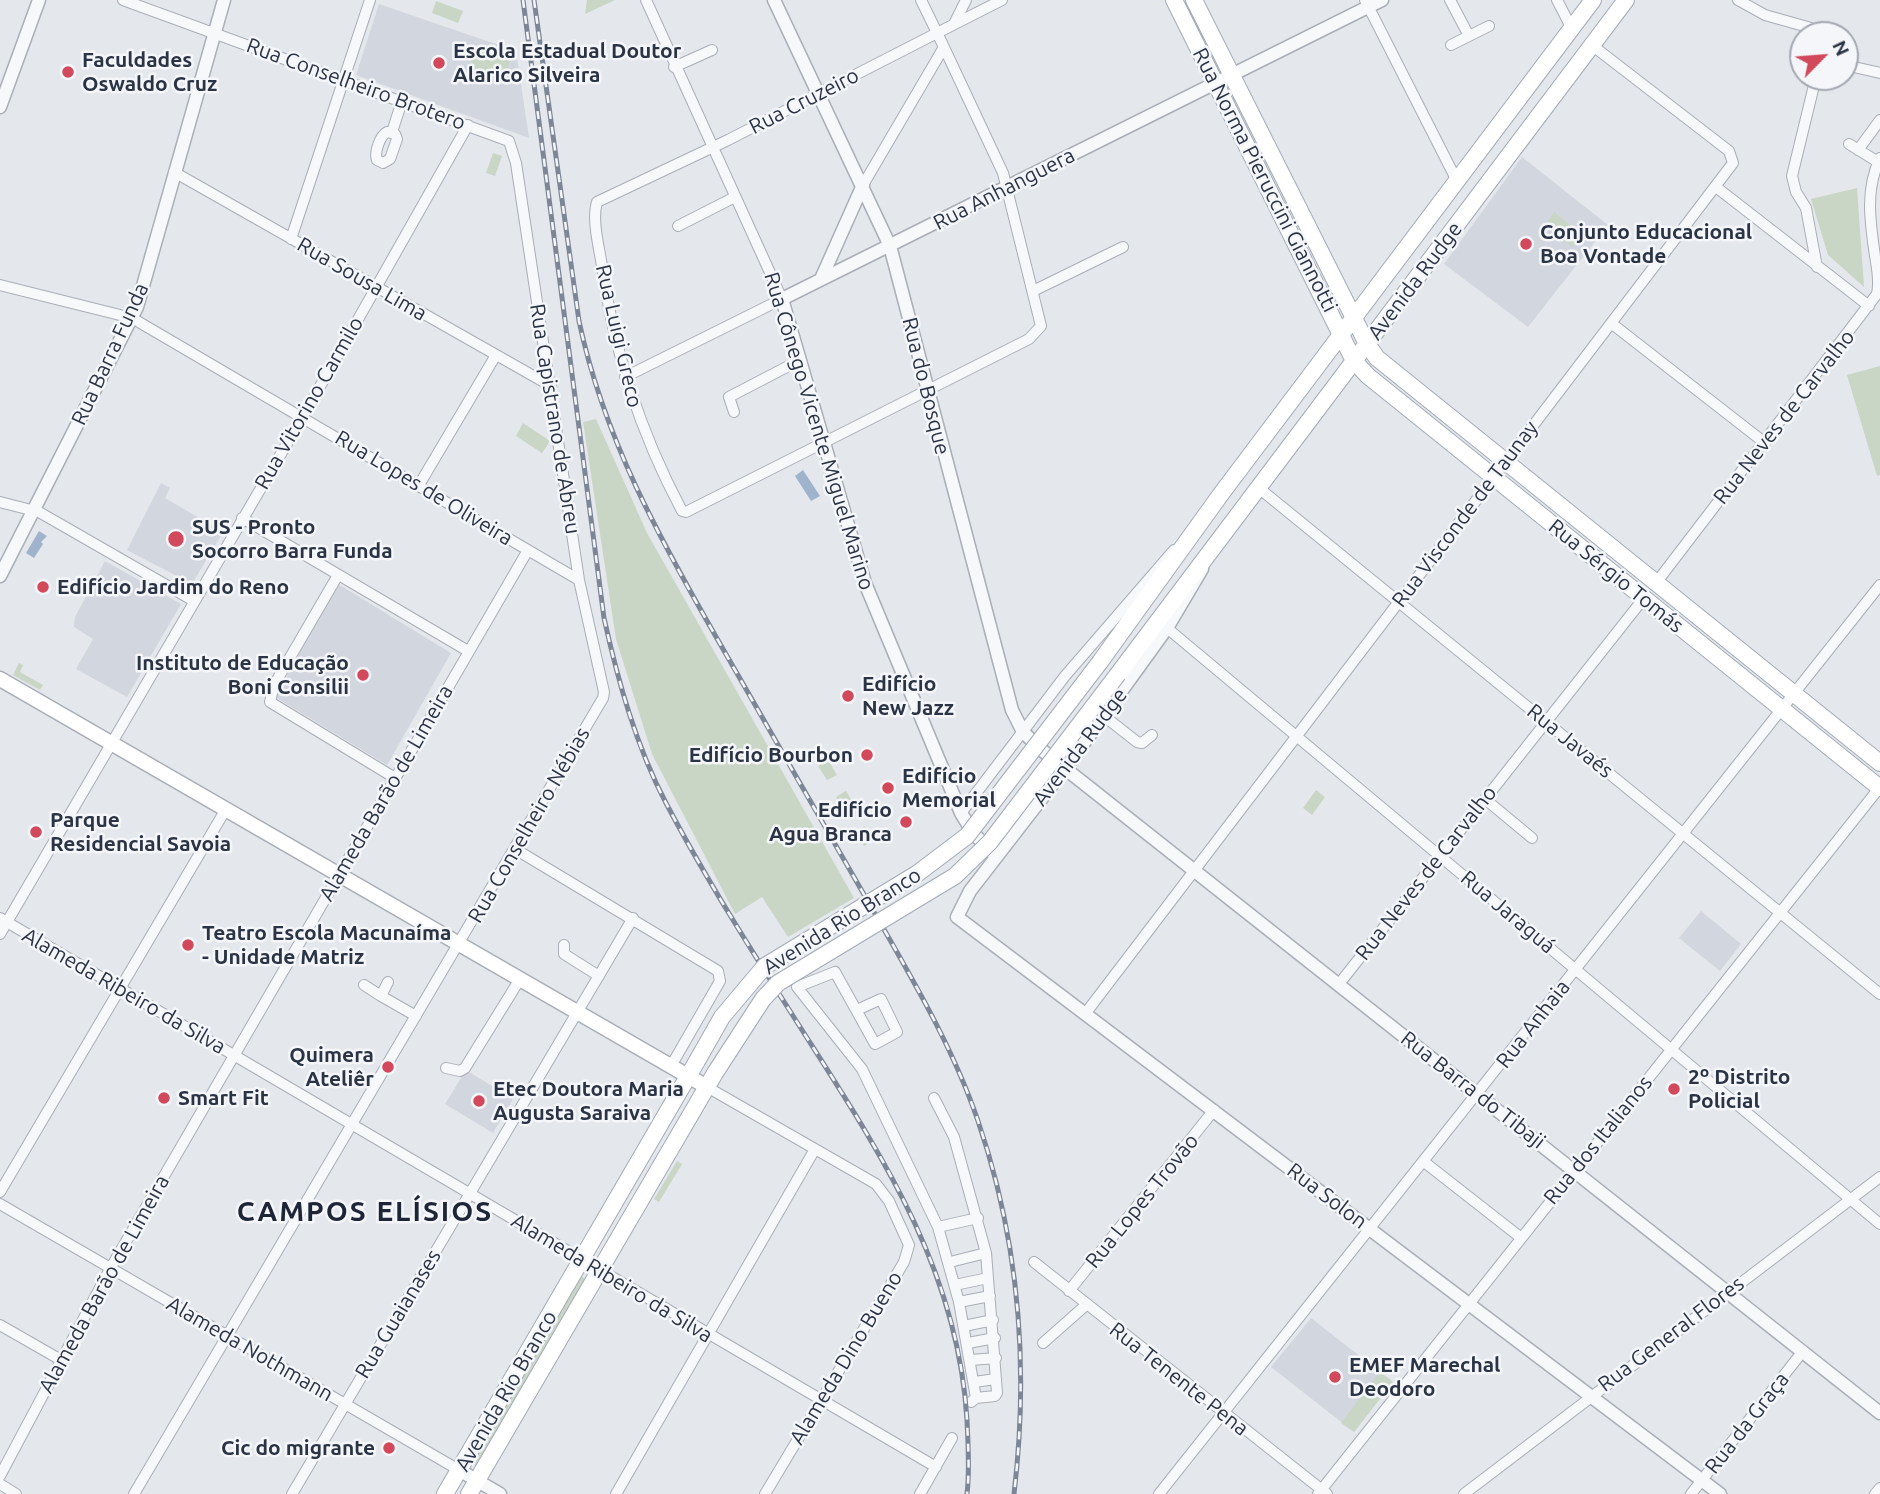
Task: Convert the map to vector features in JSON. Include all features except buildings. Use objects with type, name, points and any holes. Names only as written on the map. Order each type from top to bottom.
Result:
[{"type":"main road","name":"Rua Norma Pieruccini Giannotti","points":[[1174,0],[1354,361]]},
{"type":"main road","name":"Rua Norma Pieruccini Giannotti","points":[[1194,0],[1367,344]]},
{"type":"main road","name":"Avenida Rudge","points":[[1100,662],[1593,0]]},
{"type":"main road","name":"Avenida Rudge","points":[[1118,674],[1626,0]]},
{"type":"main road","name":"Rua Sérgio Tomás","points":[[1367,344],[1395,375],[1880,763]]},
{"type":"main road","name":"Rua Sérgio Tomás","points":[[1354,361],[1493,477],[1880,787]]},
{"type":"main road","name":"Avenida Rio Branco","points":[[445,1494],[722,1017],[765,966],[918,873],[967,836],[1100,662]]},
{"type":"main road","name":"Avenida Rio Branco","points":[[473,1487],[711,1080],[762,999],[778,983],[955,876],[969,864],[990,842],[1118,674]]},
{"type":"main road","points":[[0,679],[671,1066],[689,1076],[711,1080]]},
{"type":"street","points":[[0,107],[39,0]]},
{"type":"street","name":"Rua Conselheiro Brotero","points":[[123,0],[509,141]]},
{"type":"street","name":"Rua Barra Funda","points":[[0,576],[132,318],[143,291],[224,0]]},
{"type":"street","points":[[291,239],[370,0]]},
{"type":"street","name":"Rua Cônego Vicente Miguel Marino","points":[[646,0],[674,67],[782,299],[869,594],[961,813],[974,834],[998,856]]},
{"type":"street","name":"Rua do Bosque","points":[[774,0],[890,246],[1012,710],[1023,732],[1066,768]]},
{"type":"street","points":[[823,441],[1028,339],[1039,330],[1041,319],[998,162],[920,0]]},
{"type":"street","points":[[954,24],[966,0]]},
{"type":"street","name":"Rua Cruzeiro","points":[[605,197],[712,148],[1002,0]]},
{"type":"street","name":"Rua Anhanguera","points":[[625,377],[1216,83],[1366,4],[1382,0]]},
{"type":"street","points":[[1450,0],[1469,36]]},
{"type":"street","points":[[1558,0],[1572,29]]},
{"type":"street","points":[[1738,0],[1765,15],[1789,22]]},
{"type":"street","points":[[1366,4],[1457,181]]},
{"type":"street","points":[[1451,45],[1489,26]]},
{"type":"street","name":"Rua Visconde de Taunay","points":[[1085,1014],[1733,163],[1728,151],[1593,46]]},
{"type":"street","points":[[821,279],[850,209],[944,47]]},
{"type":"street","points":[[674,67],[712,50]]},
{"type":"street","points":[[1859,69],[1880,74]]},
{"type":"street","points":[[1813,91],[1792,176],[1796,192],[1806,208],[1817,267]]},
{"type":"street","points":[[392,132],[402,101]]},
{"type":"street","points":[[1879,160],[1854,147],[1880,120]]},
{"type":"street","name":"Rua Vitorino Carmilo","points":[[0,933],[4,920],[112,743],[468,125]]},
{"type":"street","name":"Rua Capistrano de Abreu","points":[[509,141],[516,163],[579,580],[603,698]]},
{"type":"street","name":"Rua Neves de Carvalho","points":[[1656,583],[1869,306],[1878,289],[1868,205],[1879,160]]},
{"type":"street","name":"Rua Sousa Lima","points":[[174,172],[551,386]]},
{"type":"street","points":[[1716,187],[1869,306]]},
{"type":"street","name":"Rua Luigi Greco","points":[[605,197],[597,201],[595,209],[599,250],[625,377],[639,419],[682,511],[686,512],[823,441]]},
{"type":"street","points":[[678,226],[735,197]]},
{"type":"street","points":[[850,209],[863,202],[875,211]]},
{"type":"street","points":[[1033,291],[1123,247]]},
{"type":"street","name":"Rua Lopes de Oliveira","points":[[0,285],[132,318],[303,415],[579,580]]},
{"type":"street","points":[[1611,323],[1765,443]]},
{"type":"street","points":[[419,485],[496,355]]},
{"type":"street","points":[[734,412],[729,397],[800,360]]},
{"type":"street","name":"Rua Javaés","points":[[1260,489],[1880,995]]},
{"type":"street","points":[[0,502],[35,510],[194,601]]},
{"type":"street","points":[[242,518],[468,651]]},
{"type":"street","name":"Avenida Rudge","points":[[961,813],[1065,676],[1155,568],[1193,534]]},
{"type":"street","name":"Alameda Barão de Limeira","points":[[0,1476],[110,1269],[528,550]]},
{"type":"street","name":"Avenida Rudge","points":[[970,891],[1066,768],[1167,628],[1195,586],[1204,562]]},
{"type":"street","points":[[338,575],[274,685],[271,702],[395,778]]},
{"type":"street","name":"Rua Anhaia","points":[[1159,1494],[1880,585]]},
{"type":"street","name":"Rua Neves de Carvalho","points":[[1339,984],[1644,598]]},
{"type":"street","name":"Rua Jaraguá","points":[[1167,628],[1880,1224]]},
{"type":"street","name":"Rua Conselheiro Nébias","points":[[134,1494],[603,698]]},
{"type":"street","points":[[1104,716],[1137,742],[1142,743],[1152,735]]},
{"type":"street","name":"Rua Barra do Tibaji","points":[[1066,768],[1576,1169],[1880,1413]]},
{"type":"street","name":"Rua dos Italianos","points":[[1322,1492],[1520,1237],[1880,787]]},
{"type":"street","points":[[1485,799],[1532,838]]},
{"type":"street","points":[[0,1192],[226,809]]},
{"type":"street","points":[[515,849],[709,964],[720,974],[719,981],[671,1066]]},
{"type":"street","name":"Rua Solon","points":[[970,891],[957,913],[961,922],[1591,1394],[1720,1494]]},
{"type":"street","name":"Rua Guaianases","points":[[292,1494],[304,1466],[345,1404],[633,918]]},
{"type":"street","name":"Alameda Ribeiro da Silva","points":[[4,920],[936,1467]]},
{"type":"street","points":[[564,945],[564,954],[598,976]]},
{"type":"street","points":[[857,1010],[881,999],[897,1032],[875,1044],[835,972],[797,987],[862,1069],[939,1227],[950,1262],[968,1343],[974,1400],[995,1396],[995,1338],[986,1253],[954,1137],[934,1098]]},
{"type":"street","points":[[446,1068],[460,1071],[465,1068],[520,979]]},
{"type":"street","points":[[381,996],[388,982]]},
{"type":"street","points":[[363,985],[416,1016]]},
{"type":"street","name":"Alameda Dino Bueno","points":[[711,1080],[815,1149],[876,1184],[898,1220],[909,1245],[907,1256],[765,1494]]},
{"type":"street","name":"Rua Lopes Trovão","points":[[1069,1291],[1214,1110]]},
{"type":"street","points":[[616,1494],[815,1149]]},
{"type":"street","points":[[1423,1161],[1520,1237]]},
{"type":"street","name":"Rua General Flores","points":[[1464,1494],[1591,1394],[1880,1177]]},
{"type":"street","name":"Alameda Nothmann","points":[[0,1204],[459,1470],[473,1487],[500,1494]]},
{"type":"street","points":[[939,1227],[978,1218]]},
{"type":"street","points":[[950,1262],[986,1253]]},
{"type":"street","name":"Rua Tenente Pena","points":[[1034,1262],[1322,1492]]},
{"type":"street","points":[[955,1285],[988,1279]]},
{"type":"street","points":[[959,1303],[990,1296]]},
{"type":"street","points":[[1043,1343],[1086,1305]]},
{"type":"street","points":[[964,1326],[993,1320]]},
{"type":"street","points":[[0,1325],[61,1360]]},
{"type":"street","points":[[968,1343],[995,1338]]},
{"type":"street","name":"Rua da Graça","points":[[1689,1494],[1803,1351]]},
{"type":"street","points":[[971,1360],[996,1358]]},
{"type":"street","points":[[974,1382],[996,1379]]},
{"type":"street","points":[[920,1494],[953,1438]]},
{"type":"street","points":[[0,1484],[16,1494]]},
{"type":"street","points":[[1875,1494],[1880,1488]]},
{"type":"street","points":[[1680,1494],[1689,1494]]},
{"type":"shaded area","name":"Escola Estadual Doutor Alarico Silveira","points":[[379,4],[516,51],[529,138],[356,75]]},
{"type":"shaded area","name":"Conjunto Educacional Boa Vontade","points":[[1522,157],[1608,225],[1528,327],[1444,264]]},
{"type":"shaded area","name":"SUS - Pronto Socorro Barra Funda","points":[[161,483],[170,488],[165,498],[223,532],[192,584],[127,550]]},
{"type":"shaded area","points":[[105,561],[181,604],[127,697],[76,669],[93,639],[74,627],[75,617]]},
{"type":"shaded area","name":"Instituto de Educação Boni Consilii","points":[[338,584],[451,653],[387,765],[275,697]]},
{"type":"shaded area","points":[[1701,911],[1741,944],[1720,971],[1679,938]]},
{"type":"shaded area","name":"Etec Doutora Maria Augusta Saraiva","points":[[466,1070],[513,1099],[493,1133],[445,1104]]},
{"type":"shaded area","name":"EMEF Marechal Deodoro","points":[[1311,1318],[1393,1382],[1354,1432],[1271,1367]]},
{"type":"green space","points":[[587,0],[615,0],[585,14]]},
{"type":"green space","points":[[436,1],[463,11],[458,23],[432,13]]},
{"type":"green space","points":[[477,48],[510,60],[504,79],[470,67]]},
{"type":"green space","points":[[493,153],[502,156],[495,176],[486,173]]},
{"type":"green space","points":[[1857,188],[1864,287],[1828,255],[1811,199]]},
{"type":"green space","points":[[1554,212],[1581,234],[1572,247],[1545,225]]},
{"type":"green space","points":[[1880,366],[1880,475],[1877,476],[1847,375]]},
{"type":"green space","points":[[596,419],[647,533],[854,898],[788,937],[762,897],[735,914],[652,754],[616,639],[583,422]]},
{"type":"green space","points":[[523,423],[550,441],[542,453],[516,436]]},
{"type":"green space","points":[[19,663],[23,665],[20,672],[43,685],[40,690],[13,675]]},
{"type":"green space","points":[[828,760],[837,775],[827,780],[818,766]]},
{"type":"green space","points":[[1316,790],[1325,797],[1312,815],[1303,808]]},
{"type":"green space","points":[[846,791],[855,806],[845,812],[836,797]]},
{"type":"green space","points":[[865,826],[873,841],[864,846],[855,831]]},
{"type":"green space","points":[[677,1161],[682,1164],[659,1202],[654,1199]]},
{"type":"green space","points":[[579,1275],[587,1280],[476,1466],[470,1462]]},
{"type":"green space","points":[[1380,1372],[1393,1382],[1354,1432],[1341,1423]]},
{"type":"water","points":[[803,470],[820,496],[811,501],[795,476]]},
{"type":"water","points":[[39,531],[47,536],[41,542],[43,544],[34,558],[26,553]]},
{"type":"railway","points":[[523,0],[604,618],[622,689],[637,736],[666,803],[732,918],[887,1168],[932,1263],[949,1313],[961,1365],[967,1420],[967,1494]]},
{"type":"railway","points":[[534,0],[579,321],[603,406],[619,447],[676,565],[927,1007],[955,1063],[978,1121],[1003,1212],[1017,1305],[1020,1399],[1014,1494]]},
{"type":"place","name":"Escola Estadual Doutor Alarico Silveira","points":[[439,63]]},
{"type":"place","name":"Faculdades Oswaldo Cruz","points":[[68,72]]},
{"type":"place","name":"Conjunto Educacional Boa Vontade","points":[[1526,244]]},
{"type":"place","name":"SUS - Pronto Socorro Barra Funda","points":[[176,539]]},
{"type":"place","name":"Edifício Jardim do Reno","points":[[43,587]]},
{"type":"place","name":"Instituto de Educação Boni Consilii","points":[[363,675]]},
{"type":"place","name":"Edifício New Jazz","points":[[848,696]]},
{"type":"place","name":"Edifício Bourbon","points":[[867,755]]},
{"type":"place","name":"Edifício Memorial","points":[[888,788]]},
{"type":"place","name":"Edifício Agua Branca","points":[[906,822]]},
{"type":"place","name":"Parque Residencial Savoia","points":[[36,832]]},
{"type":"place","name":"Teatro Escola Macunaíma - Unidade Matriz","points":[[188,945]]},
{"type":"place","name":"Quimera Ateliêr","points":[[388,1067]]},
{"type":"place","name":"2º Distrito Policial","points":[[1674,1089]]},
{"type":"place","name":"Smart Fit","points":[[164,1098]]},
{"type":"place","name":"Etec Doutora Maria Augusta Saraiva","points":[[479,1101]]},
{"type":"place","name":"EMEF Marechal Deodoro","points":[[1335,1377]]},
{"type":"place","name":"Cic do migrante","points":[[389,1448]]},
{"type":"district","name":"CAMPOS ELÍSIOS","points":[[365,1212]]}]
